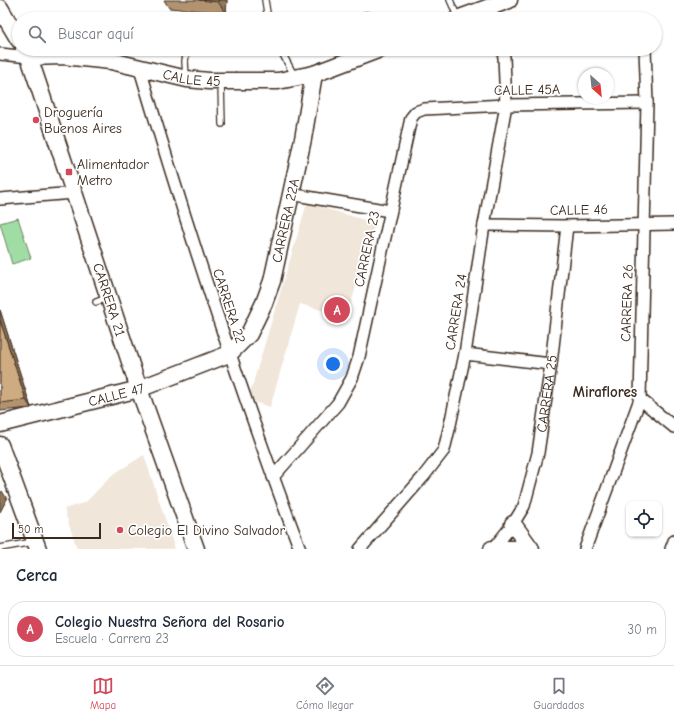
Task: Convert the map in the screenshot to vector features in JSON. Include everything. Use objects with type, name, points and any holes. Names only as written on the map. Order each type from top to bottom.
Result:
[{"type":"street","points":[[480,12],[509,0]]},
{"type":"street","points":[[0,8],[12,28]]},
{"type":"street","name":"CALLE 45","points":[[0,54],[12,54]]},
{"type":"street","name":"CARRERA 21","points":[[28,56],[74,193],[103,299],[139,389],[196,549]]},
{"type":"street","name":"CALLE 45","points":[[63,56],[111,61],[187,79],[221,81],[278,81],[314,74],[360,56]]},
{"type":"street","name":"CARRERA 24","points":[[360,549],[423,477],[444,450],[465,354],[484,225],[506,105],[504,56]]},
{"type":"street","name":"CARRERA 26","points":[[585,549],[640,399],[647,103],[645,56]]},
{"type":"street","name":"CARRERA 22","points":[[140,69],[229,354],[300,549]]},
{"type":"street","name":"CARRERA 22A","points":[[229,354],[249,334],[272,282],[303,139],[314,74]]},
{"type":"street","name":"CALLE 45A","points":[[411,118],[416,112],[424,109],[506,105],[647,103]]},
{"type":"street","name":"CARRERA 23","points":[[273,477],[338,403],[352,378],[359,358],[411,118]]},
{"type":"street","points":[[0,199],[74,193]]},
{"type":"street","points":[[290,194],[390,211]]},
{"type":"street","name":"CALLE 46","points":[[484,225],[567,226],[674,224]]},
{"type":"street","name":"CARRERA 25","points":[[492,549],[513,524],[524,506],[538,453],[551,364],[567,226]]},
{"type":"street","name":"CALLE 47","points":[[0,424],[139,389],[229,354]]},
{"type":"street","points":[[465,354],[551,364]]},
{"type":"street","points":[[640,399],[674,427]]},
{"type":"street","points":[[0,445],[37,545]]},
{"type":"street","points":[[513,524],[531,549]]},
{"type":"street","points":[[671,549],[674,542]]},
{"type":"street","points":[[492,549],[514,549]]},
{"type":"lane","points":[[265,0],[267,12]]},
{"type":"lane","points":[[450,0],[455,12]]},
{"type":"lane","points":[[186,56],[187,79]]},
{"type":"lane","points":[[284,56],[296,78]]},
{"type":"lane","points":[[221,81],[222,124]]},
{"type":"lane","points":[[0,548],[37,545]]},
{"type":"shaded area","points":[[307,203],[375,223],[347,317],[300,304],[270,407],[254,402],[250,393]]},
{"type":"shaded area","points":[[144,455],[175,549],[77,549],[64,509],[86,502],[112,475]]},
{"type":"green space","points":[[18,218],[31,258],[12,264],[0,223]]},
{"type":"building","points":[[199,0],[218,0],[218,2]]},
{"type":"building","points":[[0,320],[26,400],[0,403]]},
{"type":"place","name":"Droguería Buenos Aires","points":[[36,120]]},
{"type":"place","name":"Alimentador Metro","points":[[69,172]]},
{"type":"place","name":"Colegio Nuestra Señora del Rosario","points":[[337,310]]},
{"type":"place","name":"Colegio El Divino Salvador","points":[[120,530]]},
{"type":"district","name":"Miraflores","points":[[605,392]]}]
